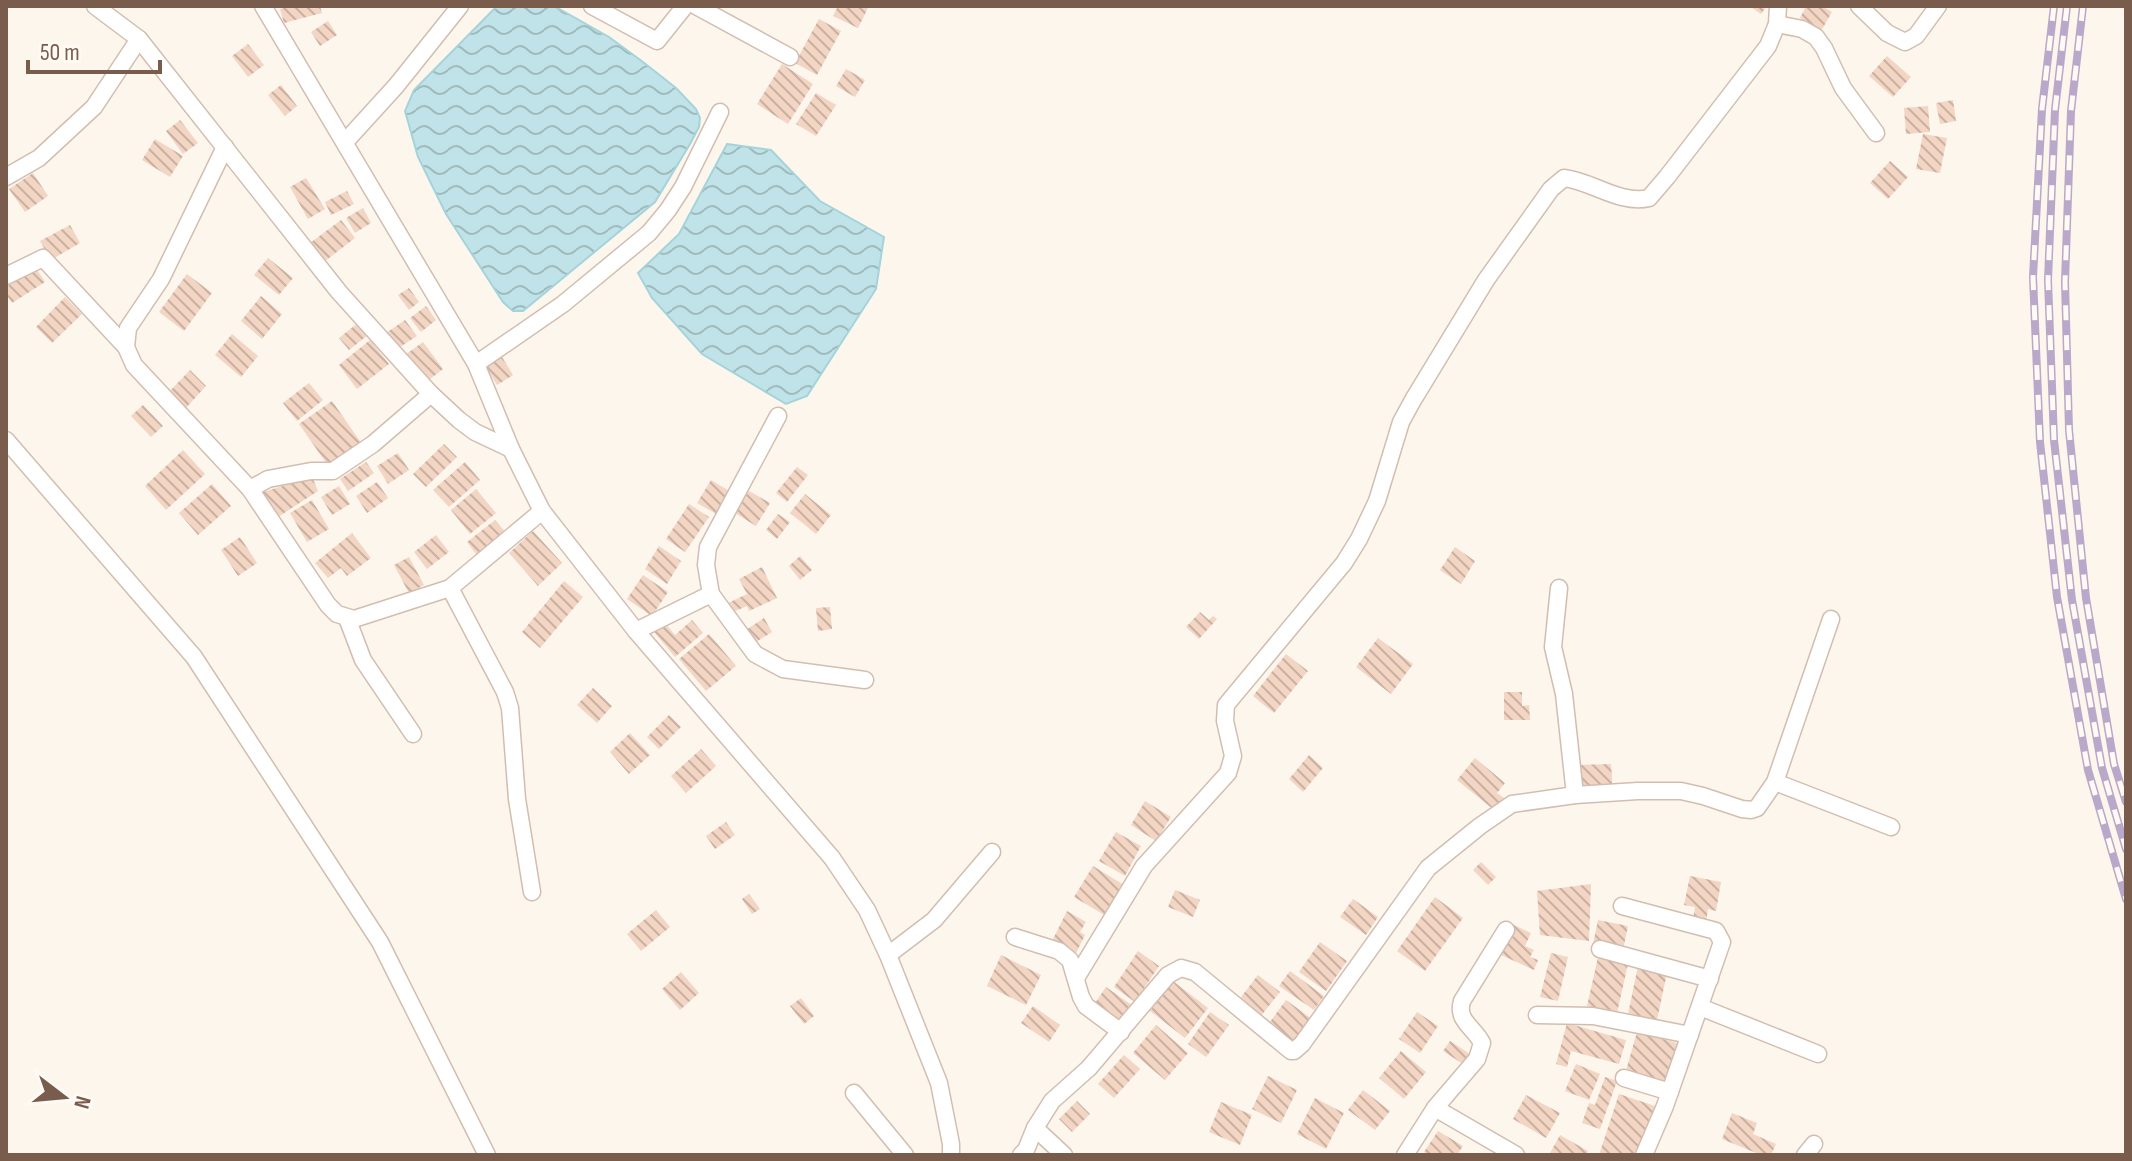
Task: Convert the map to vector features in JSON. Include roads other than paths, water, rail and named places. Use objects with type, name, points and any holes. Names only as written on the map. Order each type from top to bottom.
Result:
[{"type":"street","points":[[95,6],[139,39],[339,292],[431,394],[475,432],[511,449]]},
{"type":"street","points":[[263,6],[476,364],[511,449],[542,511],[636,631],[832,858],[867,910],[939,1083],[951,1155]]},
{"type":"street","points":[[345,142],[396,86],[460,6]]},
{"type":"street","points":[[592,6],[657,41],[685,6]]},
{"type":"street","points":[[696,6],[790,57]]},
{"type":"street","points":[[1076,978],[1144,866],[1228,773],[1233,756],[1225,721],[1226,705],[1344,563],[1377,501],[1401,422],[1413,400],[1486,280],[1551,189],[1564,178],[1575,179],[1629,199],[1649,198],[1768,46],[1777,24],[1778,6]]},
{"type":"street","points":[[1859,6],[1887,33],[1905,42],[1916,36],[1938,6]]},
{"type":"street","points":[[1777,24],[1802,29],[1816,37],[1843,88],[1876,133]]},
{"type":"street","points":[[6,177],[39,158],[94,107],[139,39]]},
{"type":"street","points":[[476,364],[563,304],[649,233],[683,187],[720,112]]},
{"type":"street","points":[[126,347],[128,328],[161,279],[225,147]]},
{"type":"street","points":[[6,276],[43,258],[126,347],[140,373],[250,489],[337,614],[354,619],[450,588],[542,511]]},
{"type":"street","points":[[250,489],[268,479],[311,471],[333,471],[373,444],[431,394]]},
{"type":"street","points":[[778,416],[708,547],[706,565],[711,594],[755,654],[783,669],[865,680]]},
{"type":"street","points":[[6,440],[194,657],[380,942],[487,1155]]},
{"type":"street","points":[[450,588],[505,692],[510,708],[517,799],[532,892]]},
{"type":"street","points":[[1559,588],[1553,647],[1564,694],[1575,795]]},
{"type":"street","points":[[636,631],[711,594]]},
{"type":"street","points":[[347,618],[363,660],[413,734]]},
{"type":"street","points":[[1021,1155],[1052,1101],[1089,1068],[1168,975],[1184,968],[1195,972],[1294,1051],[1428,868],[1512,804],[1575,795],[1681,791],[1742,809],[1757,808],[1775,782],[1831,619]]},
{"type":"street","points":[[1775,782],[1891,827]]},
{"type":"street","points":[[888,955],[934,920],[992,852]]},
{"type":"street","points":[[1622,906],[1716,931],[1722,942],[1670,1092],[1644,1155]]},
{"type":"street","points":[[1405,1155],[1435,1108],[1482,1049],[1479,1037],[1463,1021],[1460,1007],[1506,930]]},
{"type":"street","points":[[1015,937],[1059,951],[1070,960],[1086,1006],[1121,1032]]},
{"type":"street","points":[[1600,949],[1710,979]]},
{"type":"street","points":[[1700,1007],[1818,1054]]},
{"type":"street","points":[[1537,1015],[1593,1016],[1690,1035]]},
{"type":"street","points":[[1624,1078],[1670,1092]]},
{"type":"street","points":[[854,1093],[905,1155]]},
{"type":"street","points":[[1435,1108],[1516,1155]]},
{"type":"street","points":[[1035,1128],[1064,1155]]},
{"type":"water","points":[[497,6],[554,6],[609,37],[643,62],[676,88],[696,109],[700,118],[690,144],[655,202],[523,311],[513,311],[503,302],[446,214],[418,157],[405,111],[414,90]]},
{"type":"water","points":[[727,144],[771,150],[820,201],[884,237],[876,289],[807,396],[786,404],[702,354],[652,298],[638,273],[679,234]]},
{"type":"railway","points":[[2054,6],[2042,109],[2033,277],[2040,442],[2057,597],[2088,770],[2126,899]]},
{"type":"railway","points":[[2067,6],[2055,110],[2048,280],[2054,440],[2072,600],[2102,768],[2126,849]]},
{"type":"railway","points":[[2083,6],[2071,111],[2065,282],[2069,430],[2086,598],[2114,764],[2126,802]]}]
